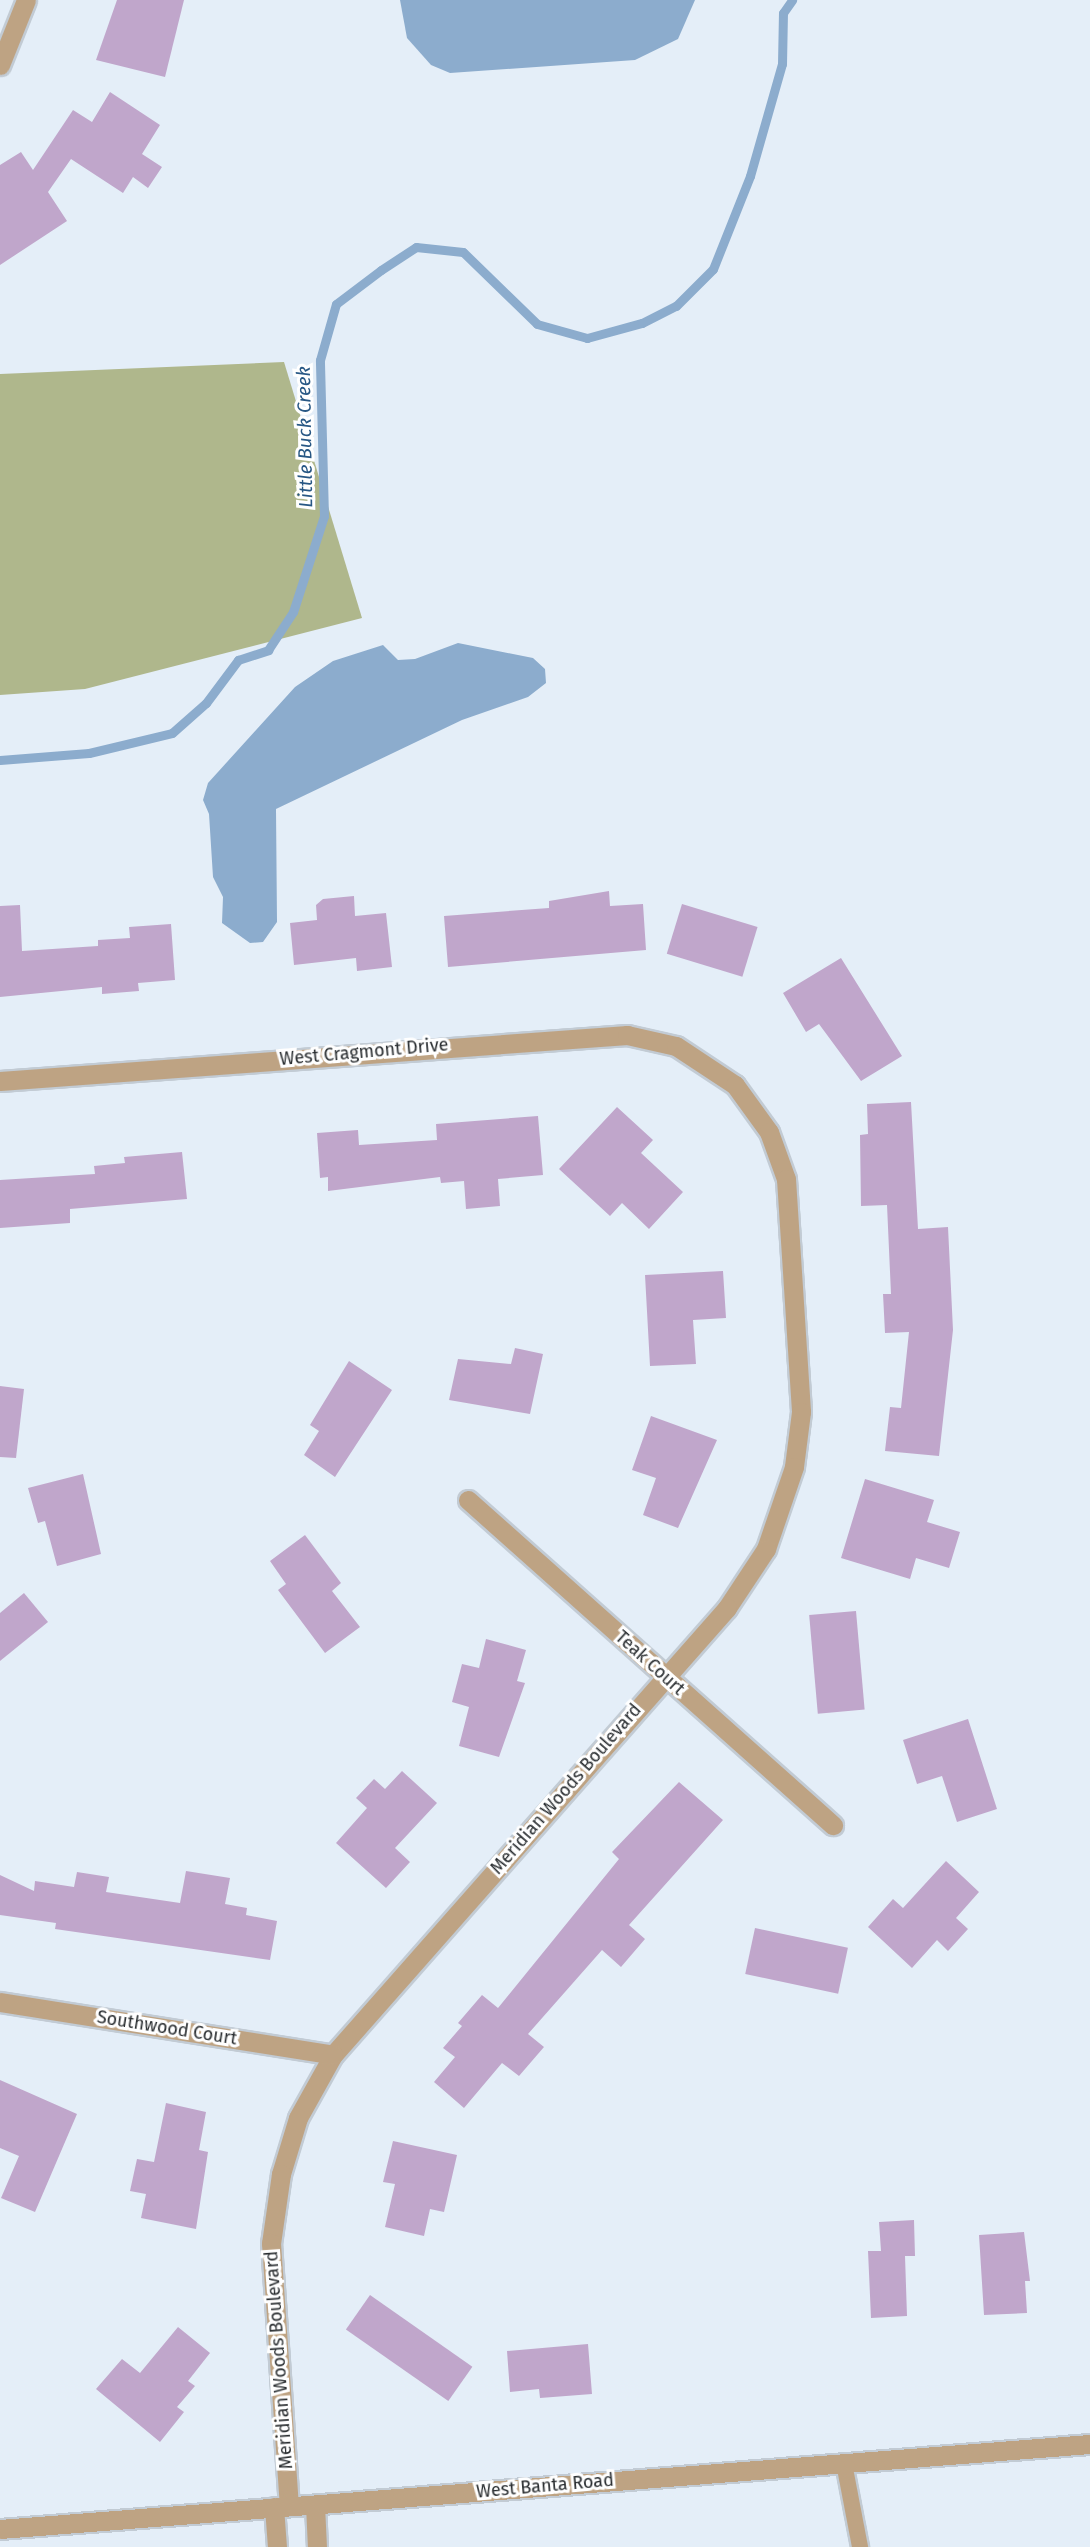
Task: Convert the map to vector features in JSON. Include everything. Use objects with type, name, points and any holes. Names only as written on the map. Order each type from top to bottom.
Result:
[{"type":"street","points":[[0,65],[26,0]]},
{"type":"street","name":"West Cragmont Drive","points":[[0,1081],[602,1033],[664,1042],[719,1072]]},
{"type":"street","name":"Meridian Woods Boulevard","points":[[277,2547],[281,2506],[272,2286],[274,2216],[293,2132],[333,2055],[727,1608],[760,1560],[781,1514],[799,1440],[786,1179],[755,1109],[719,1072]]},
{"type":"street","name":"Teak Court","points":[[468,1500],[833,1825]]},
{"type":"street","name":"Southwood Court","points":[[0,2002],[333,2055]]},
{"type":"street","name":"West Banta Road","points":[[0,2529],[1090,2444]]},
{"type":"street","points":[[315,2505],[317,2547]]},
{"type":"lane","points":[[844,2463],[860,2547]]},
{"type":"green space","points":[[284,362],[362,618],[85,689],[0,695],[0,374]]},
{"type":"water","points":[[400,0],[695,0],[678,39],[635,60],[450,73],[431,65],[407,38]]},
{"type":"water","points":[[458,643],[533,658],[545,669],[546,683],[528,697],[462,720],[276,809],[277,922],[263,942],[250,943],[222,923],[223,897],[213,877],[209,814],[203,800],[208,783],[295,687],[333,661],[383,645],[398,660],[415,659]]},
{"type":"building","points":[[117,0],[184,0],[165,77],[96,60]]},
{"type":"building","points":[[110,92],[160,125],[142,154],[162,167],[148,188],[133,177],[123,193],[71,159],[48,192],[67,221],[0,265],[0,165],[21,152],[33,170],[73,110],[92,122]]},
{"type":"building","points":[[609,891],[610,906],[643,904],[646,950],[448,967],[444,916],[549,908],[549,901]]},
{"type":"building","points":[[354,896],[355,916],[386,913],[392,967],[357,971],[356,958],[294,965],[290,923],[317,920],[316,905],[323,899]]},
{"type":"building","points":[[682,904],[758,927],[742,977],[667,954]]},
{"type":"building","points":[[20,905],[22,951],[98,946],[98,940],[130,938],[129,927],[171,924],[175,980],[138,983],[139,991],[102,994],[102,987],[0,997],[0,906]]},
{"type":"building","points":[[841,958],[902,1056],[861,1081],[819,1024],[806,1032],[783,993]]},
{"type":"building","points":[[911,1102],[918,1229],[948,1227],[953,1330],[939,1456],[885,1451],[890,1407],[901,1408],[909,1332],[885,1333],[883,1294],[891,1294],[887,1205],[861,1206],[860,1135],[868,1134],[867,1104]]},
{"type":"building","points":[[617,1107],[653,1140],[641,1153],[683,1192],[649,1229],[622,1203],[610,1216],[559,1169]]},
{"type":"building","points":[[538,1116],[543,1175],[498,1179],[500,1206],[466,1209],[464,1181],[441,1183],[440,1177],[328,1191],[328,1177],[320,1178],[317,1133],[358,1130],[359,1145],[437,1140],[436,1124]]},
{"type":"building","points":[[182,1152],[187,1199],[70,1209],[70,1223],[0,1228],[0,1180],[95,1174],[94,1166],[125,1163],[124,1157]]},
{"type":"building","points":[[723,1271],[726,1318],[693,1320],[696,1364],[650,1366],[645,1275]]},
{"type":"building","points":[[515,1348],[543,1354],[530,1414],[449,1400],[458,1359],[511,1364]]},
{"type":"building","points":[[349,1361],[392,1390],[335,1477],[304,1455],[319,1431],[310,1425]]},
{"type":"building","points":[[0,1386],[24,1389],[16,1458],[0,1457]]},
{"type":"building","points":[[651,1416],[717,1440],[678,1528],[643,1515],[656,1478],[632,1470]]},
{"type":"building","points":[[83,1474],[101,1554],[57,1566],[45,1521],[38,1523],[28,1488]]},
{"type":"building","points":[[865,1479],[934,1500],[927,1522],[960,1532],[949,1568],[916,1558],[910,1579],[841,1558]]},
{"type":"building","points":[[305,1535],[341,1583],[332,1591],[360,1627],[325,1653],[278,1590],[286,1584],[270,1561]]},
{"type":"building","points":[[24,1593],[48,1622],[0,1661],[0,1613]]},
{"type":"building","points":[[856,1611],[865,1710],[818,1714],[809,1615]]},
{"type":"building","points":[[486,1639],[526,1650],[517,1681],[525,1683],[499,1757],[459,1746],[469,1707],[452,1702],[462,1664],[479,1668]]},
{"type":"building","points":[[968,1719],[997,1809],[957,1822],[942,1776],[917,1784],[903,1740]]},
{"type":"building","points":[[402,1771],[437,1803],[395,1848],[410,1862],[386,1888],[336,1843],[367,1808],[356,1798],[374,1779],[385,1789]]},
{"type":"building","points":[[679,1782],[723,1820],[629,1925],[645,1939],[621,1967],[602,1950],[528,2034],[544,2047],[519,2076],[502,2063],[464,2108],[434,2082],[455,2057],[443,2048],[462,2026],[458,2023],[482,1995],[498,2008],[619,1859],[612,1852]]},
{"type":"building","points":[[946,1861],[979,1892],[956,1918],[968,1929],[948,1951],[937,1940],[912,1968],[868,1927],[893,1899],[903,1908]]},
{"type":"building","points":[[186,1871],[230,1878],[225,1904],[247,1908],[246,1915],[277,1921],[270,1960],[55,1929],[56,1923],[0,1915],[0,1875],[34,1891],[35,1881],[74,1887],[77,1872],[109,1877],[106,1892],[180,1903]]},
{"type":"building","points":[[755,1928],[848,1948],[838,1994],[745,1974]]},
{"type":"building","points":[[0,2080],[77,2114],[35,2212],[1,2198],[19,2156],[0,2148]]},
{"type":"building","points":[[166,2103],[206,2112],[199,2150],[208,2152],[196,2229],[141,2218],[146,2194],[130,2191],[137,2159],[154,2162]]},
{"type":"building","points":[[393,2141],[457,2155],[444,2212],[430,2209],[424,2236],[385,2227],[395,2184],[383,2182]]},
{"type":"building","points":[[914,2220],[915,2256],[905,2256],[907,2316],[871,2318],[868,2251],[881,2251],[879,2222]]},
{"type":"building","points":[[1024,2232],[1030,2281],[1025,2281],[1027,2313],[984,2315],[979,2235]]},
{"type":"building","points":[[370,2295],[472,2367],[448,2401],[346,2329]]},
{"type":"building","points":[[178,2327],[210,2353],[188,2381],[195,2386],[177,2407],[184,2412],[160,2442],[96,2389],[122,2359],[140,2373]]},
{"type":"building","points":[[588,2344],[592,2394],[540,2398],[539,2389],[510,2392],[507,2351]]},
{"type":"waterway","name":"Little Buck Creek","points":[[0,760],[89,753],[172,733],[206,703],[238,660],[268,650],[293,612],[324,516],[320,360],[336,304],[381,270],[416,247],[463,252],[537,324],[587,338],[642,323],[676,306],[713,269],[750,176],[782,64],[783,13],[792,0]]}]
